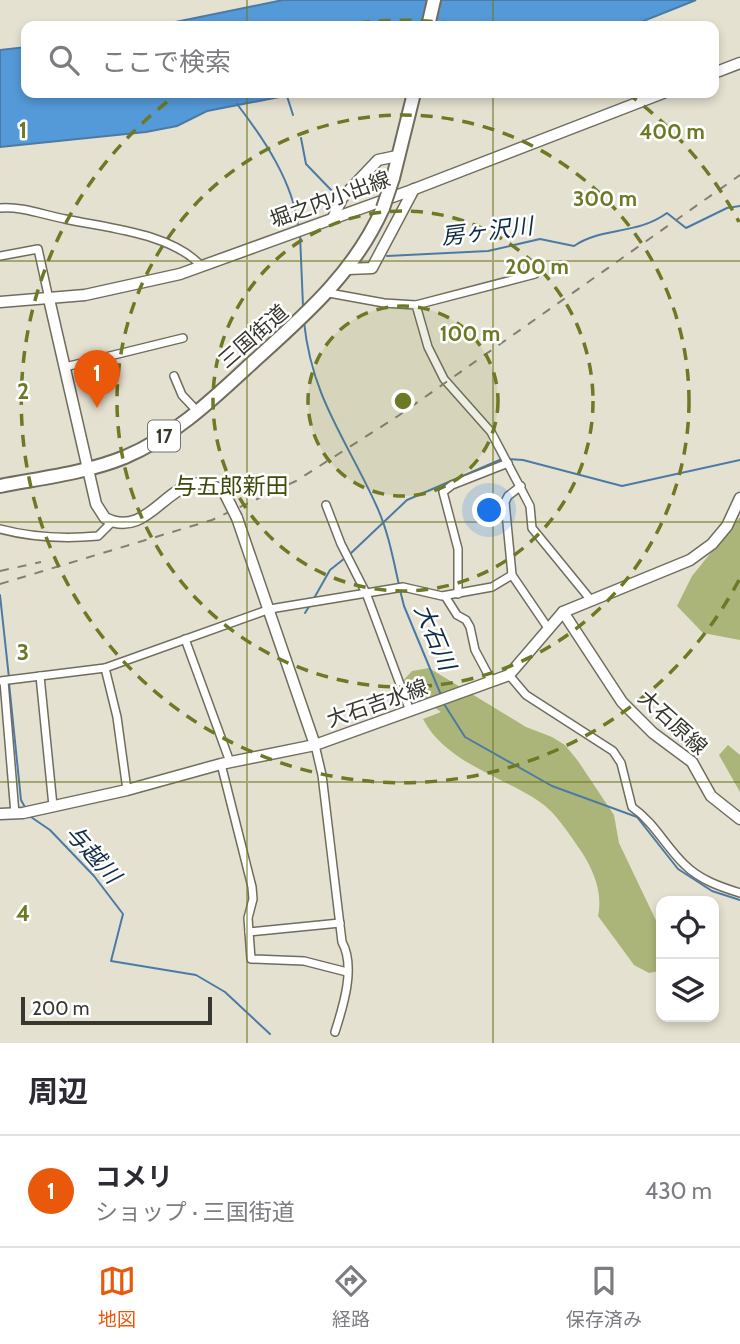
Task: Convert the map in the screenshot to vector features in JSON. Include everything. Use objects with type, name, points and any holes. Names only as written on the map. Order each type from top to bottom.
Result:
[{"type":"highway","points":[[429,21],[434,0]]},
{"type":"highway","name":"三国街道","points":[[0,486],[89,468],[150,445],[198,412],[296,325],[348,269],[383,208],[413,98]]},
{"type":"main road","points":[[719,71],[740,64]]},
{"type":"main road","name":"堀之内小出線","points":[[0,302],[85,295],[202,267],[650,98]]},
{"type":"main road","points":[[333,218],[342,198],[378,160],[397,156]]},
{"type":"main road","points":[[348,269],[372,268],[410,200],[412,190]]},
{"type":"main road","points":[[49,299],[96,504],[105,518],[111,522],[126,524],[140,520],[171,495],[197,482],[212,483],[224,492],[237,518],[270,609],[315,745]]},
{"type":"main road","name":"大石吉水線","points":[[0,814],[15,814],[127,790],[225,763],[315,745],[509,675],[563,612],[690,560],[712,544],[727,526],[740,498]]},
{"type":"main road","name":"大石原線","points":[[563,612],[622,702],[653,733],[692,762],[711,796],[740,819]]},
{"type":"street","points":[[0,208],[108,226],[141,235],[191,256],[202,267]]},
{"type":"street","points":[[0,256],[38,249],[49,299]]},
{"type":"street","points":[[328,293],[384,303],[416,305],[535,274]]},
{"type":"street","points":[[416,305],[428,347],[444,379],[491,432],[521,486],[530,506],[532,528],[590,599]]},
{"type":"street","points":[[65,367],[183,338]]},
{"type":"street","points":[[174,376],[182,395],[198,412]]},
{"type":"street","points":[[458,594],[458,549],[443,492],[452,485],[508,463]]},
{"type":"street","points":[[521,486],[505,502],[512,575],[548,628]]},
{"type":"street","points":[[326,505],[341,544],[366,593],[410,711]]},
{"type":"street","points":[[0,529],[21,535],[78,538],[98,536],[111,522]]},
{"type":"street","points":[[15,814],[2,681],[105,668],[270,609],[403,587],[445,596],[492,587],[512,575]]},
{"type":"street","points":[[445,596],[450,607],[470,627],[475,650],[492,682]]},
{"type":"street","points":[[185,639],[225,763],[251,887],[251,959],[304,961],[347,972]]},
{"type":"street","points":[[105,668],[117,717],[127,790]]},
{"type":"street","points":[[509,675],[526,695],[613,751],[621,763],[632,807],[650,821],[684,865],[711,882],[740,893]]},
{"type":"street","points":[[40,676],[53,806]]},
{"type":"street","points":[[315,745],[322,775],[342,943],[348,952],[343,1007],[335,1032]]},
{"type":"street","points":[[249,932],[340,923]]},
{"type":"green space","points":[[740,517],[740,640],[703,633],[677,606],[692,576]]},
{"type":"green space","points":[[429,668],[526,727],[565,745],[578,761],[614,815],[619,843],[656,921],[656,972],[649,973],[634,965],[598,916],[598,891],[590,866],[552,812],[525,793],[460,758],[433,734],[423,719],[441,712],[400,684],[412,671]]},
{"type":"green space","points":[[728,745],[740,755],[740,792],[719,755]]},
{"type":"water","points":[[283,0],[696,0],[644,21],[180,21]]},
{"type":"water","points":[[21,48],[21,98],[274,98],[207,111],[177,126],[146,132],[0,147],[0,50]]},
{"type":"waterway","name":"房ヶ沢川","points":[[288,98],[293,115]]},
{"type":"waterway","name":"大石川","points":[[237,104],[267,146],[284,177],[298,226]]},
{"type":"waterway","name":"房ヶ沢川","points":[[301,138],[306,164],[334,193]]},
{"type":"waterway","name":"房ヶ沢川","points":[[387,256],[488,251],[540,239],[574,246],[596,236],[644,225],[667,213],[686,228],[727,208],[740,206]]},
{"type":"waterway","name":"大石川","points":[[300,235],[303,306]]},
{"type":"waterway","name":"大石川","points":[[304,322],[308,349],[323,397],[381,516],[399,585]]},
{"type":"waterway","points":[[349,555],[407,500],[502,459]]},
{"type":"waterway","points":[[508,459],[523,460],[622,486],[740,460]]},
{"type":"waterway","points":[[313,600],[330,570],[345,558]]},
{"type":"waterway","name":"大石川","points":[[400,590],[441,695]]},
{"type":"waterway","name":"与越川","points":[[0,595],[9,678]]},
{"type":"waterway","points":[[305,613],[310,605]]},
{"type":"waterway","name":"与越川","points":[[9,683],[21,800],[26,809]]},
{"type":"waterway","name":"大石川","points":[[444,704],[465,737],[552,786],[637,817],[678,869],[712,891],[740,900]]},
{"type":"waterway","name":"与越川","points":[[31,817],[50,830],[94,876],[123,914],[111,961],[196,975],[225,992],[270,1034]]},
{"type":"railway","points":[[0,584],[212,520],[296,481],[398,416],[740,175]]},
{"type":"railway","points":[[0,571],[41,562]]},
{"type":"place","name":"コメリ","points":[[97,408]]},
{"type":"district","name":"与五郎新田","points":[[231,486]]}]
